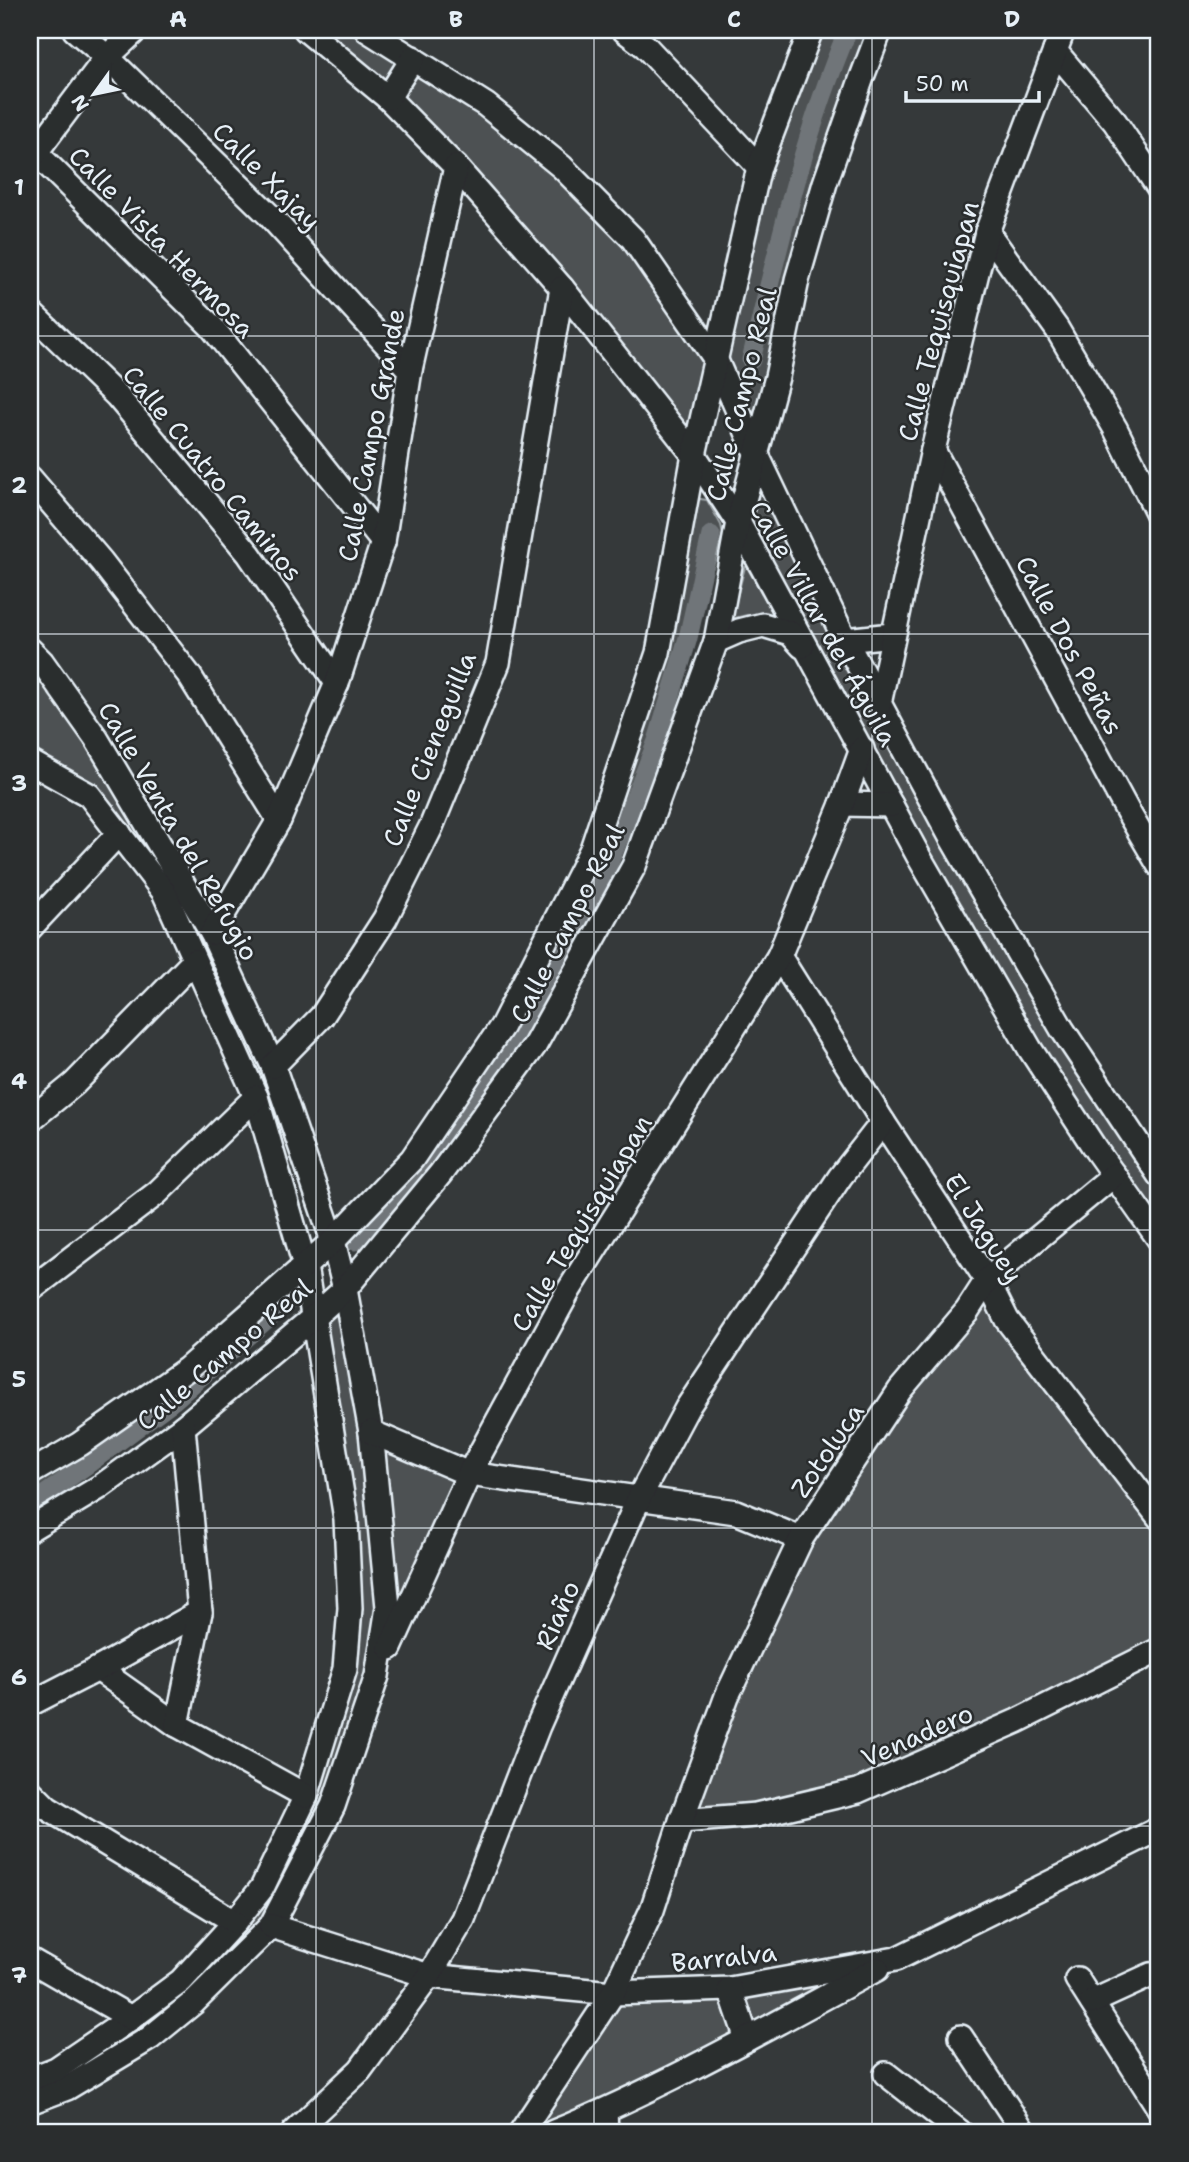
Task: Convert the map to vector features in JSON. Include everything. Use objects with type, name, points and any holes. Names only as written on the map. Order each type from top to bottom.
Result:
[{"type":"street","name":"Calle Xajay","points":[[75,30],[107,57],[269,215],[410,370]]},
{"type":"street","points":[[31,153],[107,57],[136,30]]},
{"type":"street","name":"Calle Villar del Águila","points":[[306,30],[388,98],[456,167],[562,288],[694,454],[738,522],[919,857],[1030,1049],[1159,1239]]},
{"type":"street","name":"Calle Villar del Águila","points":[[367,30],[486,105],[562,167],[633,239],[715,358],[757,455],[845,640],[951,839],[1062,1029],[1159,1175]]},
{"type":"street","points":[[624,30],[649,38],[759,167]]},
{"type":"street","name":"Calle Campo Real","points":[[30,1473],[80,1444],[187,1368],[333,1241],[412,1159],[502,1026],[592,849],[659,653],[694,454],[759,167],[811,30]]},
{"type":"street","name":"Calle Campo Real","points":[[30,1529],[100,1487],[183,1427],[345,1289],[441,1173],[535,1045],[634,866],[716,641],[738,522],[757,455],[797,280],[825,183],[880,30]]},
{"type":"street","points":[[1059,41],[1159,188]]},
{"type":"street","name":"Calle Tequisquiapan","points":[[879,704],[933,450],[987,232],[1059,41]]},
{"type":"street","points":[[388,98],[413,58]]},
{"type":"street","name":"Calle Vista Hermosa","points":[[31,153],[211,326],[383,542]]},
{"type":"street","name":"Calle Campo Grande","points":[[212,933],[279,820],[337,683],[383,542],[410,370],[456,167]]},
{"type":"street","points":[[987,232],[1058,330],[1115,428],[1159,516]]},
{"type":"street","name":"Calle Cieneguilla","points":[[273,1066],[322,1016],[384,919],[431,827],[498,663],[562,288]]},
{"type":"street","name":"Calle Cuatro Caminos","points":[[30,312],[117,396],[249,554],[337,683]]},
{"type":"street","name":"Calle Dos Peñas","points":[[933,450],[1159,865]]},
{"type":"street","points":[[30,478],[101,561],[189,675],[279,820]]},
{"type":"street","points":[[716,641],[763,625],[790,633],[811,656]]},
{"type":"street","points":[[845,640],[892,635]]},
{"type":"street","name":"Calle Venta del Refugio","points":[[30,650],[96,738],[212,933],[273,1066],[333,1241],[345,1289],[371,1432],[388,1607],[377,1676],[333,1806],[271,1926],[193,2003],[150,2038],[67,2088],[30,2102]]},
{"type":"street","name":"Calle Tequisquiapan","points":[[377,1676],[469,1474],[569,1290],[779,956],[862,749]]},
{"type":"street","name":"Calle Venta del Refugio","points":[[30,762],[89,795],[163,892],[256,1097],[305,1266],[346,1519],[351,1608],[345,1670],[306,1796],[262,1888],[181,1981],[56,2068],[30,2078]]},
{"type":"street","points":[[842,804],[891,805]]},
{"type":"street","points":[[31,925],[119,833]]},
{"type":"street","name":"El Jaguey","points":[[779,956],[883,1122],[987,1280],[1007,1320],[1159,1517]]},
{"type":"street","points":[[30,1120],[74,1084],[194,961]]},
{"type":"street","points":[[30,1290],[157,1193],[256,1097]]},
{"type":"street","name":"Riaño","points":[[294,2132],[360,2070],[429,1976],[463,1919],[538,1726],[639,1498],[687,1408],[840,1177],[883,1122]]},
{"type":"street","name":"Zotoluca","points":[[521,2132],[613,1993],[652,1910],[727,1696],[801,1539],[900,1390],[967,1311],[987,1280],[1114,1175]]},
{"type":"street","points":[[177,1724],[200,1612],[183,1427]]},
{"type":"street","points":[[371,1432],[469,1474],[736,1512],[801,1539]]},
{"type":"street","points":[[30,1704],[200,1612]]},
{"type":"street","name":"Venadero","points":[[681,1821],[756,1815],[858,1791],[1017,1721],[1159,1650]]},
{"type":"street","points":[[98,1669],[177,1724],[306,1796]]},
{"type":"street","points":[[345,1670],[377,1676]]},
{"type":"street","points":[[30,1791],[47,1808],[235,1922]]},
{"type":"street","name":"Barralva","points":[[271,1926],[429,1976],[613,1993],[730,1989],[896,1959],[1159,1829]]},
{"type":"street","points":[[554,2132],[606,2122],[747,2039],[896,1959]]},
{"type":"street","points":[[30,1961],[131,2018]]},
{"type":"street","points":[[1092,2003],[1151,1975],[1159,1974]]},
{"type":"street","points":[[1077,1979],[1159,2108]]},
{"type":"street","points":[[730,1989],[747,2039]]},
{"type":"street","points":[[961,2037],[1024,2132]]},
{"type":"street","points":[[886,2074],[960,2132]]},
{"type":"shaded area","points":[[306,30],[367,30],[562,167],[714,357],[811,30],[880,30],[757,455],[715,360],[694,455],[562,288]]},
{"type":"shaded area","points":[[757,455],[845,640],[1159,1175],[1159,1239],[1096,1150],[738,522]]},
{"type":"shaded area","points":[[700,499],[707,500],[723,534],[660,760],[631,832],[561,968],[468,1107],[377,1224],[346,1252],[342,1250],[413,1164],[570,904],[693,505]]},
{"type":"shaded area","points":[[745,567],[775,617],[747,615],[731,619]]},
{"type":"shaded area","points":[[30,665],[84,741],[146,839],[138,842],[30,752]]},
{"type":"shaded area","points":[[987,1280],[1159,1517],[1159,1650],[858,1791],[681,1821],[801,1539]]},
{"type":"shaded area","points":[[345,1289],[371,1432],[469,1474],[271,1926],[193,2003],[67,2088],[30,2079],[131,2018],[235,1922],[306,1796],[350,1608],[314,1317]]},
{"type":"shaded area","points":[[287,1292],[292,1295],[290,1305],[196,1387],[99,1465],[30,1511],[30,1482]]},
{"type":"shaded area","points":[[896,1959],[554,2132],[521,2132],[613,1993]]},
{"type":"waterway","points":[[751,360],[805,151],[848,30]]},
{"type":"waterway","points":[[355,1241],[451,1127],[505,1051],[554,973],[605,873],[657,741],[688,638],[711,535]]},
{"type":"waterway","points":[[30,1505],[173,1401],[289,1300]]}]
